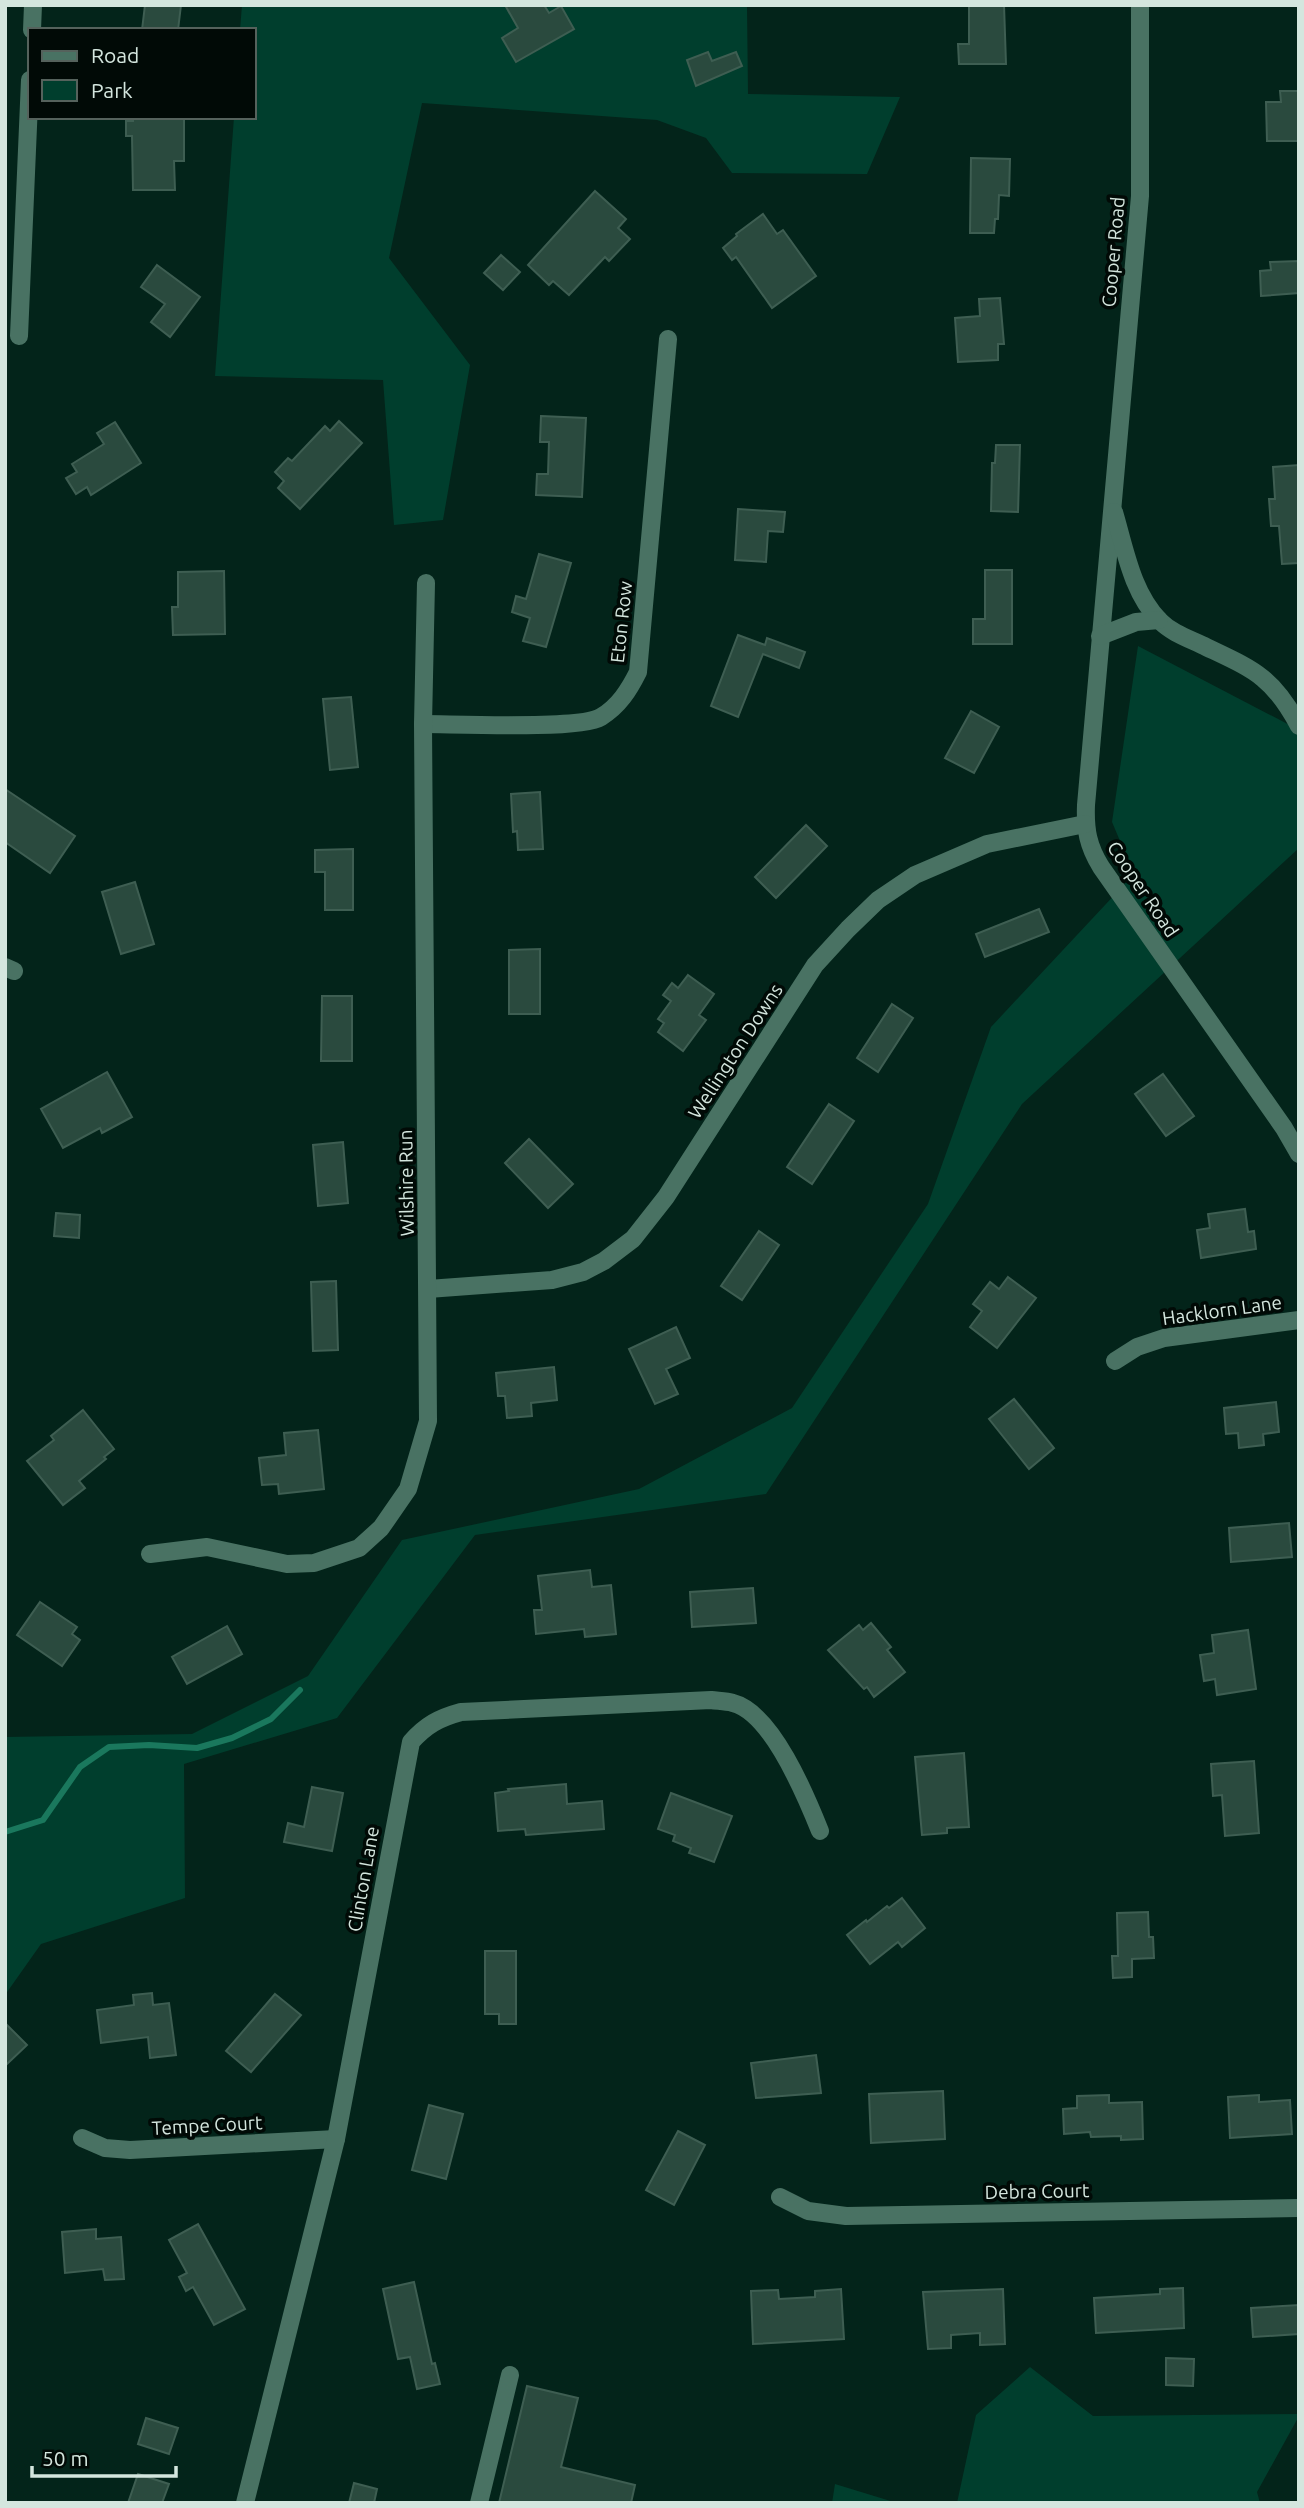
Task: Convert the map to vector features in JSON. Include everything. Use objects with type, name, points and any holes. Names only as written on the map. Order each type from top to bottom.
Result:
[{"type":"street","points":[[32,28],[33,5]]},
{"type":"street","name":"Cooper Road","points":[[1140,5],[1140,196],[1085,824],[1090,849],[1101,867],[1291,1126],[1299,1154]]},
{"type":"street","points":[[19,335],[28,119]]},
{"type":"street","name":"Eton Row","points":[[423,724],[559,724],[599,719],[628,693],[638,672],[668,339]]},
{"type":"street","name":"Cooper Road","points":[[1112,502],[1132,575],[1143,598],[1159,620],[1172,631],[1252,669],[1275,688],[1299,726]]},
{"type":"street","name":"Wilshire Run","points":[[150,1554],[206,1547],[287,1564],[314,1563],[359,1548],[381,1528],[408,1489],[428,1421],[423,724],[426,583]]},
{"type":"street","points":[[1100,636],[1136,622],[1159,620]]},
{"type":"street","name":"Wellington Downs","points":[[428,1289],[552,1280],[583,1272],[604,1261],[633,1239],[666,1198],[815,965],[878,900],[915,875],[975,848],[1085,824]]},
{"type":"street","name":"Hacklorn Lane","points":[[1115,1361],[1137,1347],[1164,1338],[1299,1320]]},
{"type":"street","name":"Clinton Lane","points":[[245,2503],[336,2139],[411,1742],[424,1727],[442,1717],[461,1712],[711,1700],[735,1703],[762,1725],[787,1759],[802,1786],[820,1831]]},
{"type":"street","name":"Tempe Court","points":[[82,2138],[104,2147],[130,2150],[336,2139]]},
{"type":"street","name":"Debra Court","points":[[780,2197],[808,2210],[846,2216],[1299,2208]]},
{"type":"street","points":[[480,2503],[510,2375]]},
{"type":"green space","points":[[242,5],[747,5],[748,94],[900,97],[867,174],[732,173],[706,138],[657,120],[422,103],[389,258],[470,365],[443,520],[394,525],[383,380],[215,376],[234,119],[256,119],[256,28],[240,28]]},
{"type":"green space","points":[[1138,646],[1299,730],[1299,848],[1022,1104],[766,1494],[475,1535],[337,1718],[184,1764],[185,1898],[41,1944],[5,1995],[5,1737],[192,1734],[308,1676],[402,1540],[639,1489],[792,1408],[928,1204],[991,1027],[1134,874],[1112,822]]},
{"type":"green space","points":[[1030,2367],[1093,2416],[1299,2416],[1257,2492],[1260,2503],[957,2503],[976,2415]]},
{"type":"green space","points":[[835,2484],[897,2503],[832,2503]]},
{"type":"building","points":[[145,5],[181,5],[178,28],[142,28]]},
{"type":"building","points":[[505,5],[544,5],[549,13],[561,6],[574,29],[516,62],[502,38],[518,28]]},
{"type":"building","points":[[969,5],[1004,5],[1006,64],[959,64],[958,44],[969,44]]},
{"type":"building","points":[[708,52],[712,61],[736,52],[742,66],[696,86],[687,60]]},
{"type":"building","points":[[1280,91],[1299,91],[1299,141],[1267,141],[1266,102],[1281,102]]},
{"type":"building","points":[[184,119],[184,161],[174,161],[175,190],[133,190],[132,136],[126,136],[126,121]]},
{"type":"building","points":[[971,158],[1010,159],[1009,196],[999,195],[998,219],[995,219],[994,233],[970,233]]},
{"type":"building","points":[[595,191],[626,219],[618,228],[630,239],[609,261],[605,257],[569,295],[553,281],[549,285],[528,265]]},
{"type":"building","points":[[763,214],[777,234],[783,230],[816,276],[772,308],[736,257],[732,260],[723,248],[736,234]]},
{"type":"building","points":[[501,255],[520,272],[503,290],[484,273]]},
{"type":"building","points":[[1299,261],[1299,293],[1261,296],[1260,271],[1271,270],[1270,262]]},
{"type":"building","points":[[157,265],[200,297],[170,337],[151,322],[165,304],[141,287]]},
{"type":"building","points":[[1000,298],[1004,344],[998,344],[998,360],[958,362],[955,318],[980,316],[979,299]]},
{"type":"building","points":[[541,416],[586,418],[582,497],[536,495],[537,474],[548,474],[549,442],[540,442]]},
{"type":"building","points":[[339,421],[362,443],[300,509],[278,488],[284,481],[275,472],[288,458],[292,461],[325,426],[330,431]]},
{"type":"building","points":[[115,422],[141,463],[91,495],[87,487],[76,494],[66,478],[77,472],[72,464],[104,444],[97,433]]},
{"type":"building","points":[[996,445],[1020,445],[1018,512],[991,511],[992,463],[995,463]]},
{"type":"building","points":[[1299,465],[1299,563],[1282,564],[1279,526],[1271,526],[1269,499],[1275,499],[1273,467]]},
{"type":"building","points":[[738,509],[785,512],[783,532],[768,531],[766,562],[735,560]]},
{"type":"building","points":[[539,554],[571,563],[546,647],[523,641],[530,618],[512,612],[516,596],[526,599]]},
{"type":"building","points":[[985,570],[1012,570],[1012,644],[973,644],[973,619],[985,619]]},
{"type":"building","points":[[224,571],[225,634],[173,635],[172,607],[178,607],[178,572]]},
{"type":"building","points":[[738,635],[765,645],[767,638],[805,652],[799,668],[763,654],[738,717],[711,706]]},
{"type":"building","points":[[351,697],[358,767],[330,770],[323,699]]},
{"type":"building","points":[[971,711],[999,727],[974,773],[945,758]]},
{"type":"building","points":[[5,789],[75,836],[50,873],[5,842]]},
{"type":"building","points":[[540,792],[543,849],[518,850],[517,831],[513,832],[511,794]]},
{"type":"building","points":[[806,825],[827,846],[776,898],[755,877]]},
{"type":"building","points":[[353,849],[353,910],[325,910],[325,872],[315,872],[315,850]]},
{"type":"building","points":[[135,882],[154,944],[121,954],[102,892]]},
{"type":"building","points":[[1039,909],[1049,932],[985,957],[976,934]]},
{"type":"building","points":[[540,949],[540,1014],[509,1014],[509,950]]},
{"type":"building","points":[[688,975],[714,994],[699,1015],[706,1020],[683,1051],[658,1032],[664,1023],[658,1019],[671,1001],[663,995],[672,983],[678,988]]},
{"type":"building","points":[[322,996],[352,996],[352,1061],[321,1061]]},
{"type":"building","points":[[892,1004],[913,1018],[878,1072],[857,1058]]},
{"type":"building","points":[[107,1072],[132,1117],[102,1133],[100,1128],[63,1148],[41,1109]]},
{"type":"building","points":[[1163,1074],[1194,1116],[1166,1136],[1135,1094]]},
{"type":"building","points":[[829,1104],[854,1121],[812,1184],[787,1167]]},
{"type":"building","points":[[529,1139],[573,1184],[548,1208],[505,1163]]},
{"type":"building","points":[[343,1142],[348,1203],[318,1206],[313,1145]]},
{"type":"building","points":[[1245,1209],[1248,1232],[1254,1231],[1256,1249],[1201,1258],[1197,1230],[1210,1228],[1208,1214]]},
{"type":"building","points":[[56,1213],[80,1215],[79,1238],[54,1236]]},
{"type":"building","points":[[759,1231],[779,1245],[742,1300],[721,1286]]},
{"type":"building","points":[[1008,1277],[1036,1298],[997,1348],[970,1327],[982,1311],[973,1304],[990,1282],[999,1289]]},
{"type":"building","points":[[336,1281],[338,1350],[313,1351],[311,1282]]},
{"type":"building","points":[[676,1327],[690,1358],[666,1369],[678,1394],[655,1404],[629,1349]]},
{"type":"building","points":[[554,1367],[557,1400],[531,1403],[532,1416],[507,1418],[505,1396],[498,1396],[496,1373]]},
{"type":"building","points":[[1014,1399],[1054,1448],[1029,1469],[989,1419]]},
{"type":"building","points":[[1276,1402],[1279,1432],[1263,1434],[1264,1445],[1239,1448],[1238,1433],[1226,1434],[1224,1408]]},
{"type":"building","points":[[83,1410],[114,1449],[79,1481],[85,1488],[63,1505],[27,1461],[54,1440],[51,1436]]},
{"type":"building","points":[[318,1430],[324,1489],[279,1494],[278,1484],[262,1485],[259,1458],[286,1455],[284,1433]]},
{"type":"building","points":[[1289,1523],[1292,1557],[1231,1562],[1229,1528]]},
{"type":"building","points":[[590,1570],[592,1587],[611,1585],[616,1634],[585,1637],[584,1629],[536,1634],[534,1610],[542,1610],[538,1576]]},
{"type":"building","points":[[753,1588],[756,1623],[692,1627],[690,1592]]},
{"type":"building","points":[[40,1602],[77,1627],[72,1634],[80,1640],[62,1666],[17,1635]]},
{"type":"building","points":[[871,1623],[891,1647],[887,1650],[905,1672],[874,1697],[828,1650],[859,1625],[863,1630]]},
{"type":"building","points":[[227,1626],[242,1654],[187,1684],[172,1657]]},
{"type":"building","points":[[1248,1630],[1256,1689],[1217,1695],[1215,1679],[1204,1681],[1200,1655],[1214,1653],[1212,1635]]},
{"type":"building","points":[[964,1753],[969,1827],[947,1828],[947,1833],[922,1835],[915,1757]]},
{"type":"building","points":[[1254,1761],[1259,1833],[1225,1836],[1222,1795],[1213,1796],[1211,1764]]},
{"type":"building","points":[[566,1784],[567,1804],[602,1801],[604,1829],[526,1835],[525,1829],[498,1831],[495,1793],[509,1791],[508,1789]]},
{"type":"building","points":[[312,1787],[343,1793],[332,1851],[284,1842],[288,1823],[304,1827]]},
{"type":"building","points":[[671,1793],[732,1816],[714,1862],[689,1853],[691,1848],[673,1841],[675,1835],[658,1829]]},
{"type":"building","points":[[902,1898],[925,1928],[902,1947],[898,1942],[870,1964],[847,1935]]},
{"type":"building","points":[[1148,1912],[1149,1937],[1153,1937],[1154,1958],[1132,1959],[1132,1977],[1113,1978],[1112,1956],[1118,1956],[1117,1913]]},
{"type":"building","points":[[485,1951],[516,1951],[516,2024],[499,2024],[499,2014],[485,2014]]},
{"type":"building","points":[[152,1993],[153,2005],[169,2003],[176,2055],[150,2058],[148,2037],[101,2043],[97,2010],[134,2005],[133,1995]]},
{"type":"building","points":[[275,1994],[301,2015],[251,2072],[226,2051]]},
{"type":"building","points":[[5,2023],[27,2045],[5,2066]]},
{"type":"building","points":[[816,2055],[821,2093],[756,2098],[751,2063]]},
{"type":"building","points":[[943,2091],[945,2139],[871,2143],[869,2094]]},
{"type":"building","points":[[1109,2095],[1109,2103],[1142,2102],[1143,2139],[1121,2140],[1121,2136],[1091,2137],[1090,2132],[1064,2134],[1063,2109],[1077,2108],[1077,2096]]},
{"type":"building","points":[[1259,2095],[1259,2102],[1290,2100],[1292,2134],[1230,2138],[1228,2097]]},
{"type":"building","points":[[429,2105],[463,2114],[446,2179],[412,2170]]},
{"type":"building","points":[[678,2131],[705,2145],[674,2205],[646,2190]]},
{"type":"building","points":[[198,2224],[245,2309],[214,2325],[193,2287],[186,2291],[179,2277],[187,2273],[169,2240]]},
{"type":"building","points":[[96,2229],[96,2239],[121,2237],[124,2279],[105,2280],[103,2269],[65,2273],[62,2232]]},
{"type":"building","points":[[414,2282],[432,2364],[435,2363],[440,2384],[417,2389],[410,2357],[398,2359],[383,2289]]},
{"type":"building","points":[[1183,2288],[1184,2328],[1096,2333],[1094,2298],[1160,2294],[1160,2289]]},
{"type":"building","points":[[841,2289],[844,2339],[753,2344],[751,2291],[778,2290],[779,2299],[815,2297],[815,2291]]},
{"type":"building","points":[[1003,2289],[1005,2344],[980,2345],[980,2333],[951,2335],[951,2348],[928,2349],[923,2292]]},
{"type":"building","points":[[1299,2305],[1299,2334],[1253,2337],[1251,2308]]},
{"type":"building","points":[[1166,2358],[1194,2359],[1193,2386],[1166,2385]]},
{"type":"building","points":[[527,2386],[578,2398],[561,2467],[635,2485],[631,2503],[499,2503]]},
{"type":"building","points":[[146,2418],[178,2428],[169,2454],[138,2444]]},
{"type":"building","points":[[138,2474],[169,2484],[162,2503],[128,2503]]},
{"type":"building","points":[[354,2483],[377,2489],[374,2503],[349,2503]]},
{"type":"waterway","points":[[5,1832],[43,1820],[80,1767],[109,1747],[149,1745],[197,1748],[232,1738],[271,1719],[300,1690]]}]
